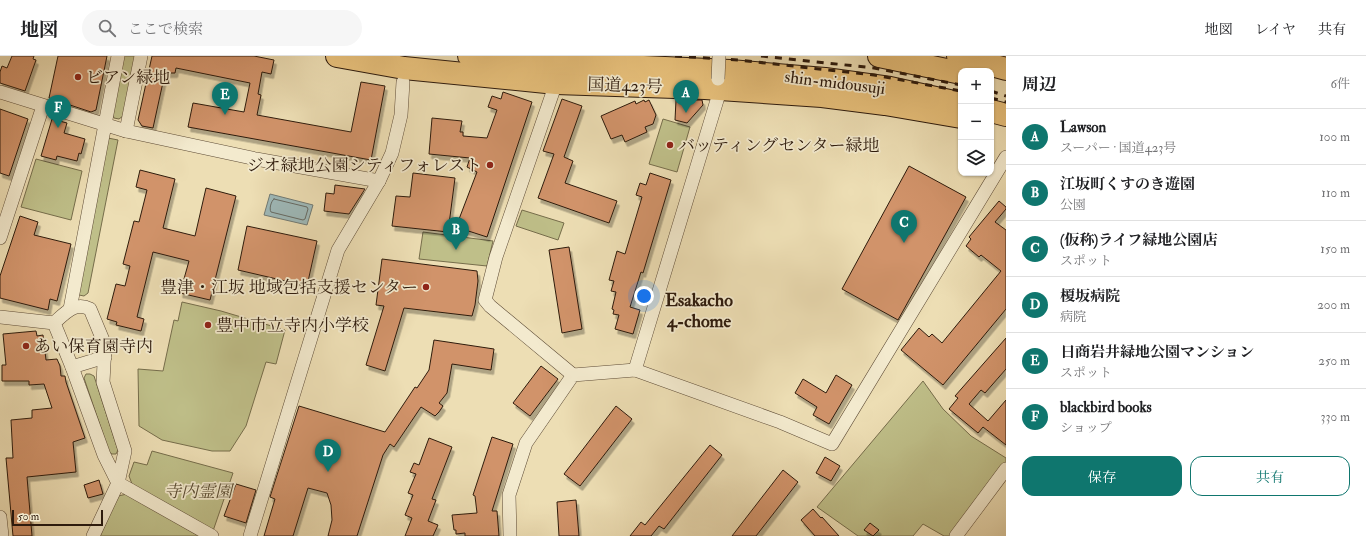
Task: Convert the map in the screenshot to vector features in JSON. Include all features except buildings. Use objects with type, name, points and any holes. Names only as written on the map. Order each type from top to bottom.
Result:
[{"type":"highway","name":"国道423号","points":[[337,56],[404,68],[556,83],[718,84],[884,104],[958,116]]},
{"type":"highway","name":"shin-midousuji","points":[[469,56],[535,62],[730,71],[826,79],[890,88],[958,103]]},
{"type":"highway","name":"shin-midousuji","points":[[879,56],[958,72]]},
{"type":"highway","points":[[958,56],[1006,69]]},
{"type":"highway","points":[[994,81],[1006,83]]},
{"type":"highway","points":[[994,112],[1006,115]]},
{"type":"highway","points":[[994,125],[1006,128]]},
{"type":"street","points":[[70,309],[118,56]]},
{"type":"street","points":[[126,131],[141,56]]},
{"type":"street","points":[[635,370],[718,97],[719,56]]},
{"type":"street","points":[[250,536],[338,250],[379,182],[392,153],[401,115],[402,82]]},
{"type":"street","points":[[556,83],[496,257],[485,300],[490,306],[573,375],[635,370],[780,422],[832,444],[1006,157]]},
{"type":"street","points":[[0,92],[126,131],[256,159],[379,182]]},
{"type":"street","points":[[0,238],[43,106]]},
{"type":"street","points":[[0,317],[54,323],[70,309],[84,306],[90,309],[105,345],[103,382],[125,451],[118,483],[92,536]]},
{"type":"street","points":[[54,323],[72,367],[104,455],[118,483],[212,536]]},
{"type":"street","points":[[72,367],[104,357]]},
{"type":"street","points":[[510,536],[509,495],[526,444],[573,375]]},
{"type":"street","points":[[956,536],[1006,469]]},
{"type":"street","points":[[0,517],[2,536]]},
{"type":"green space","points":[[124,56],[135,56],[123,116],[119,119],[114,118],[112,113]]},
{"type":"green space","name":"バッティングセンター緑地","points":[[663,119],[690,127],[677,172],[649,164]]},
{"type":"green space","points":[[108,138],[118,140],[88,293],[84,296],[79,295],[77,291]]},
{"type":"green space","points":[[36,159],[82,171],[71,220],[21,207]]},
{"type":"green space","points":[[522,210],[564,223],[558,240],[516,226]]},
{"type":"green space","points":[[423,232],[493,241],[487,266],[419,259]]},
{"type":"green space","points":[[182,302],[221,311],[285,330],[276,364],[266,362],[246,426],[230,451],[212,451],[162,440],[139,426],[138,369],[163,371],[174,320],[178,321]]},
{"type":"green space","points":[[86,374],[94,376],[118,450],[116,454],[109,452],[84,378]]},
{"type":"green space","points":[[923,381],[943,409],[971,436],[1006,458],[1006,462],[952,536],[944,536],[923,524],[913,536],[858,536],[817,507]]},
{"type":"green space","name":"寺内霊園","points":[[152,451],[233,473],[213,531],[132,484],[129,476],[134,462],[147,465]]},
{"type":"green space","points":[[127,494],[199,536],[100,536],[118,496]]},
{"type":"water","points":[[270,194],[313,205],[307,225],[264,215]]},
{"type":"railway","points":[[675,56],[738,60],[874,75],[958,90]]},
{"type":"railway","points":[[761,56],[874,68],[958,84]]},
{"type":"railway","points":[[994,92],[1006,96]]},
{"type":"railway","points":[[994,99],[1006,102]]},
{"type":"place","name":"ビアン緑地","points":[[78,77]]},
{"type":"place","name":"Lawson","points":[[686,113]]},
{"type":"place","name":"日商岩井緑地公園マンション","points":[[225,115]]},
{"type":"place","name":"blackbird books","points":[[58,128]]},
{"type":"place","name":"バッティングセンター緑地","points":[[670,145]]},
{"type":"place","name":"ジオ緑地公園シティフォレスト","points":[[490,165]]},
{"type":"place","name":"(仮称)ライフ緑地公園店","points":[[904,243]]},
{"type":"place","name":"江坂町くすのき遊園","points":[[456,250]]},
{"type":"place","name":"豊津・江坂 地域包括支援センター","points":[[426,287]]},
{"type":"place","name":"豊中市立寺内小学校","points":[[208,325]]},
{"type":"place","name":"あい保育園寺内","points":[[26,346]]},
{"type":"place","name":"榎坂病院","points":[[328,472]]},
{"type":"district","name":"Esakacho 4-chome","points":[[699,310]]}]
